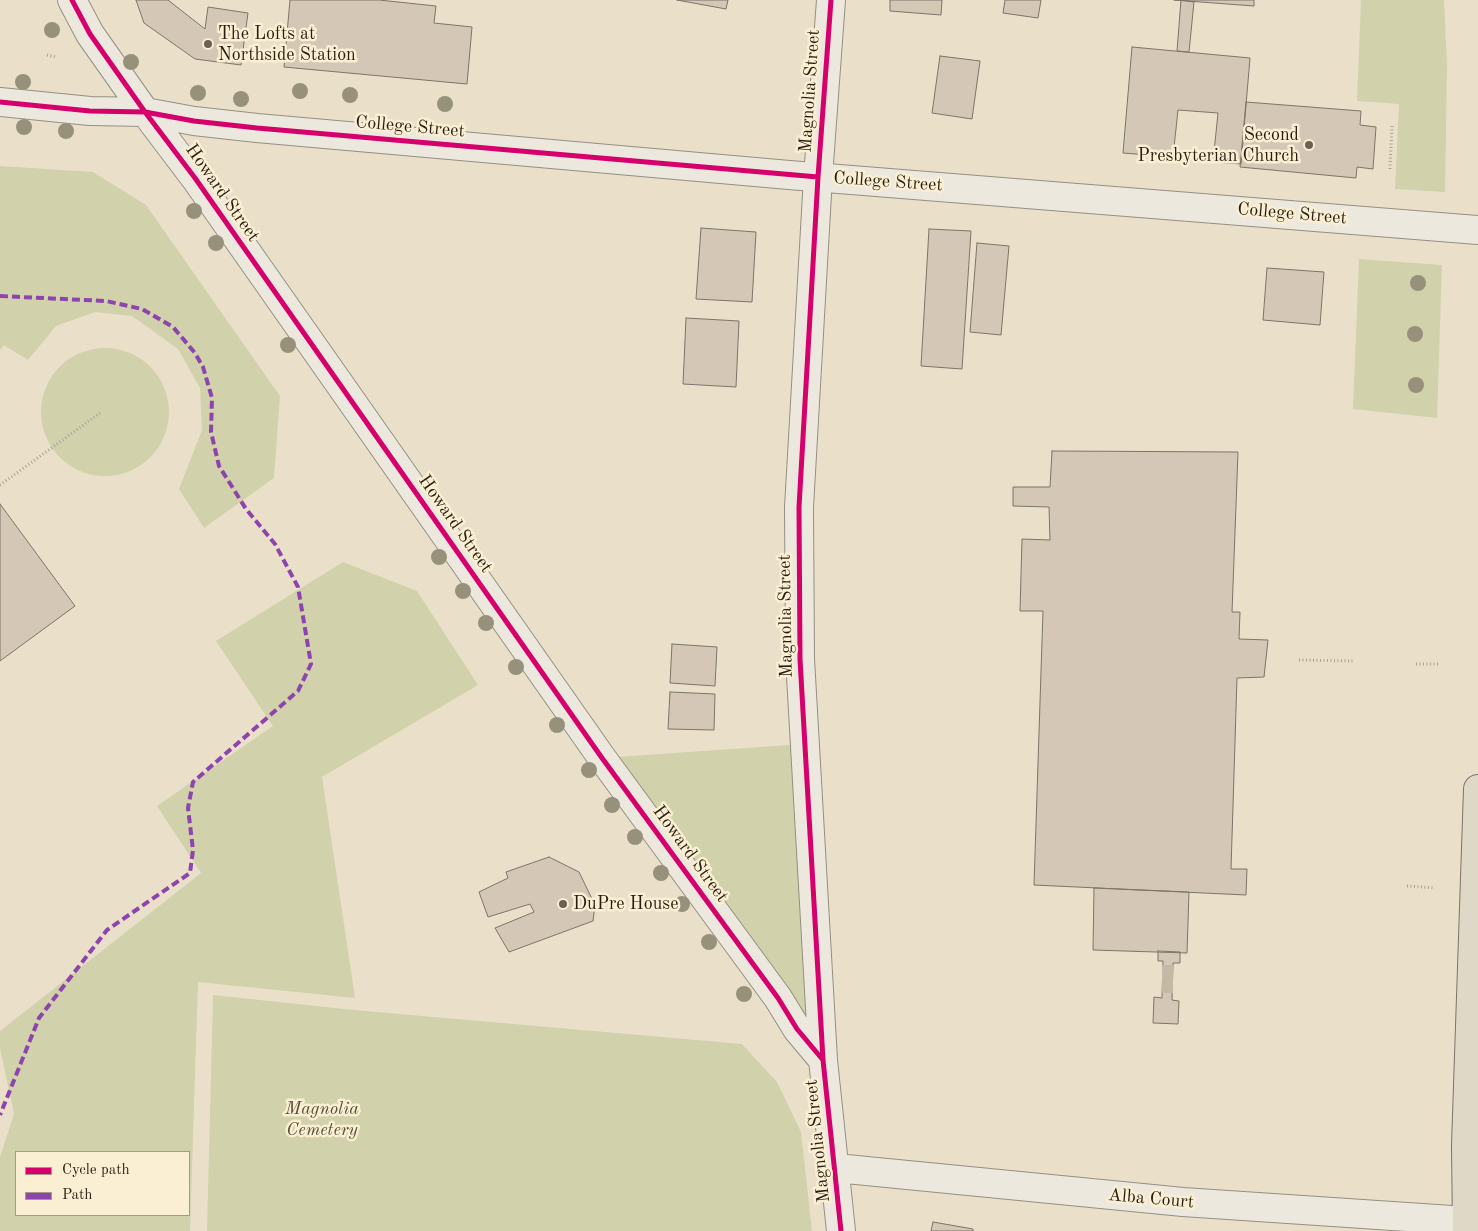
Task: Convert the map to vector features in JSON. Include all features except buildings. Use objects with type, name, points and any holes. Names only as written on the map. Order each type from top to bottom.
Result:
[{"type":"main road","points":[[1467,1226],[1472,1145],[1478,789]]},
{"type":"street","name":"Howard Street","points":[[72,0],[90,34],[144,112],[195,178],[594,747],[772,990],[797,1029],[822,1060]]},
{"type":"street","name":"Magnolia Street","points":[[831,0],[818,177],[799,507],[802,696],[822,1060],[836,1168],[841,1231]]},
{"type":"street","name":"College Street","points":[[0,102],[90,111],[144,112],[194,121],[257,128],[818,177],[1478,230]]},
{"type":"street","name":"Alba Court","points":[[836,1168],[1183,1202],[1467,1226]]},
{"type":"path","points":[[47,55],[56,57]]},
{"type":"path","points":[[1390,169],[1392,126]]},
{"type":"path","points":[[0,485],[100,413]]},
{"type":"path","points":[[1299,660],[1355,661]]},
{"type":"path","points":[[1416,664],[1439,664]]},
{"type":"path","points":[[1407,886],[1435,888]]},
{"type":"green space","points":[[1361,0],[1444,0],[1447,65],[1445,192],[1395,189],[1399,104],[1357,101]]},
{"type":"green space","points":[[0,166],[93,172],[146,205],[280,396],[274,478],[204,528],[179,489],[202,430],[200,388],[178,349],[132,316],[95,312],[56,326],[28,360],[4,345],[0,350]]},
{"type":"green space","points":[[1359,259],[1442,265],[1437,418],[1353,409]]},
{"type":"green space","points":[[105,348],[130,352],[151,366],[165,387],[169,412],[165,437],[151,458],[130,472],[105,476],[80,472],[59,458],[45,437],[41,412],[45,387],[59,366],[80,352]]},
{"type":"green space","points":[[343,562],[417,591],[478,685],[322,777],[355,998],[198,982],[190,1231],[0,1231],[0,1157],[14,1114],[0,1048],[0,1031],[201,873],[157,806],[273,726],[216,641]]},
{"type":"green space","points":[[804,744],[823,1060],[602,758]]},
{"type":"green space","name":"Magnolia Cemetery","points":[[213,995],[354,1010],[742,1044],[777,1082],[801,1132],[812,1231],[207,1231]]},
{"type":"tunnel","points":[[1162,979],[1173,979]]},
{"type":"marked path","points":[[0,296],[106,301],[142,309],[173,327],[195,353],[203,367],[212,398],[211,432],[219,466],[246,509],[275,544],[298,587],[311,664],[298,691],[193,782],[188,808],[193,850],[190,873],[107,930],[39,1018],[0,1115]]},
{"type":"cycle path","points":[[72,0],[90,34],[145,112],[195,178],[602,758],[778,998],[797,1029],[823,1060]]},
{"type":"cycle path","points":[[831,0],[818,177],[799,507],[800,659],[823,1060],[841,1231]]},
{"type":"cycle path","points":[[0,102],[90,111],[145,112],[194,121],[257,128],[818,177]]},
{"type":"place","name":"The Lofts at Northside Station","points":[[208,44]]},
{"type":"place","name":"Second Presbyterian Church","points":[[1309,145]]},
{"type":"place","name":"DuPre House","points":[[563,904]]}]
